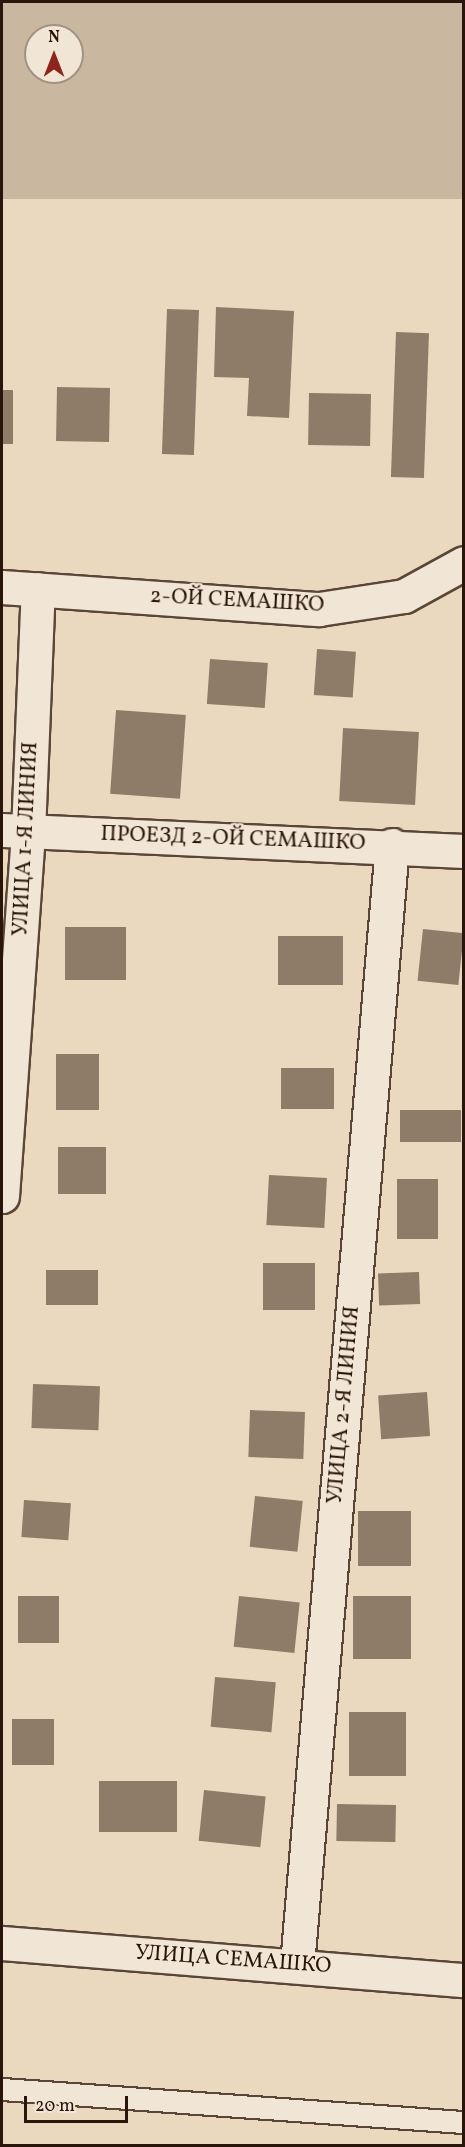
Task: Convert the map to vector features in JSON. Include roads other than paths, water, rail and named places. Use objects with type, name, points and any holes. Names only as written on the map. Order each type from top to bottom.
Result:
[{"type":"street","name":"2-ОЙ СЕМАШКО","points":[[2,587],[319,609],[404,596],[464,563]]},
{"type":"street","name":"УЛИЦА 1-Я ЛИНИЯ","points":[[2,1196],[15,831],[38,589]]},
{"type":"street","name":"ПРОЕЗД 2-ОЙ СЕМАШКО","points":[[15,831],[392,844],[464,851]]},
{"type":"street","name":"УЛИЦА 2-Я ЛИНИЯ","points":[[297,1965],[392,844]]},
{"type":"street","name":"УЛИЦА СЕМАШКО","points":[[2,1943],[464,1980]]},
{"type":"lane","points":[[2,2089],[464,2122]]}]
